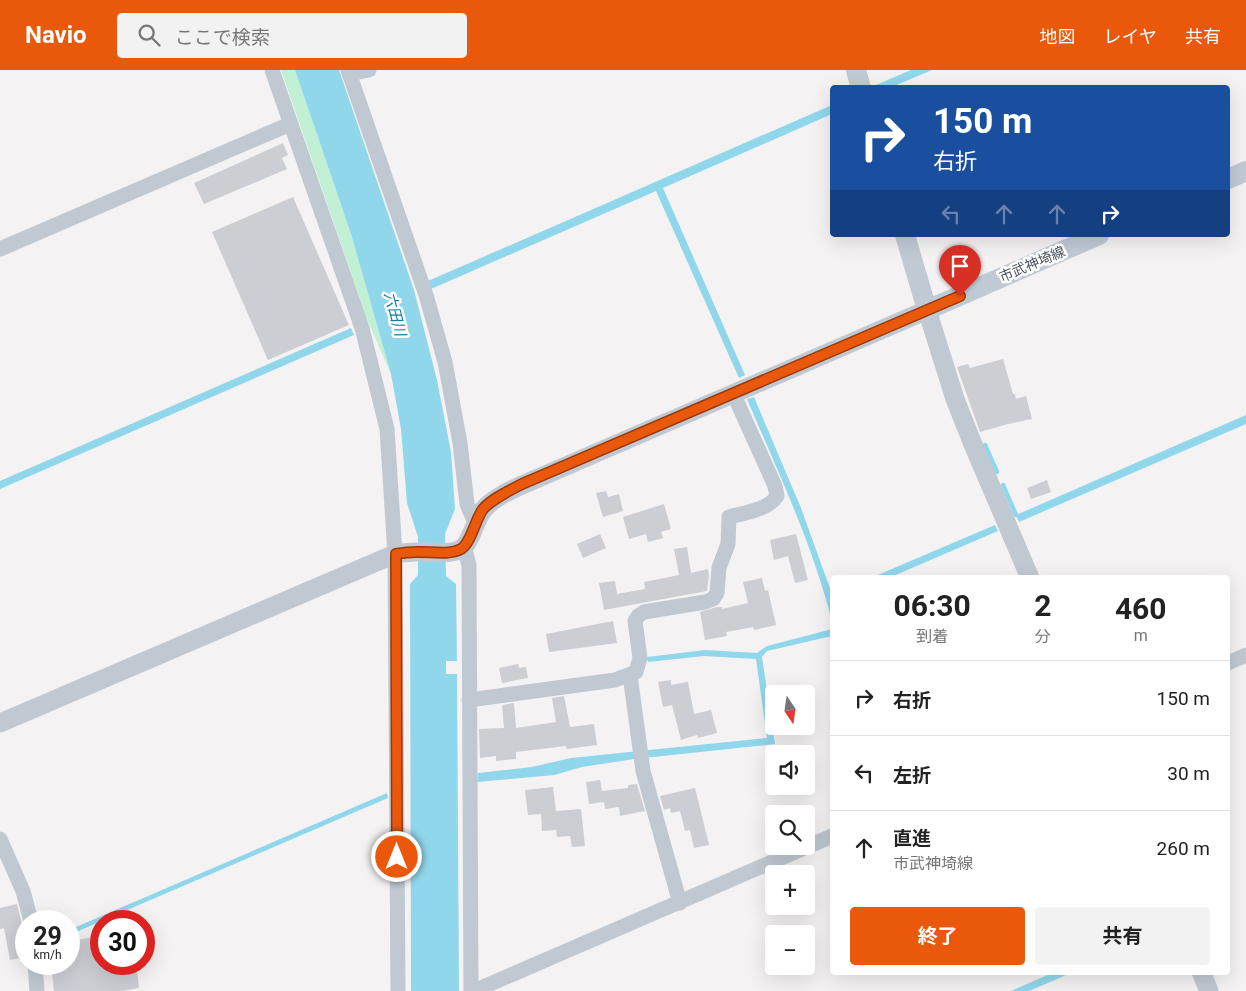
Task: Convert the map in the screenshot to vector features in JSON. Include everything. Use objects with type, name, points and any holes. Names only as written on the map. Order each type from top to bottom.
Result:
[{"type":"main road","points":[[856,70],[860,85]]},
{"type":"main road","points":[[1230,178],[1246,171]]},
{"type":"main road","points":[[906,237],[927,310]]},
{"type":"main road","name":"市武神埼線","points":[[927,310],[1094,237]]},
{"type":"street","points":[[272,70],[362,328],[387,429],[404,553],[398,991]]},
{"type":"street","points":[[369,70],[348,72],[426,296],[445,362],[460,443],[467,504],[475,523]]},
{"type":"street","points":[[0,249],[290,124]]},
{"type":"street","points":[[458,549],[484,508],[522,484],[927,310],[955,398],[1029,575]]},
{"type":"street","points":[[469,700],[615,680],[630,675],[636,672],[640,658],[635,621],[638,616],[644,612],[713,599],[717,593],[719,568],[728,544],[729,518],[773,502],[777,496],[775,486],[733,393]]},
{"type":"street","points":[[0,723],[404,553],[458,549]]},
{"type":"street","points":[[458,549],[469,565],[472,991],[830,837]]},
{"type":"street","points":[[1230,662],[1246,655]]},
{"type":"street","points":[[630,675],[643,771],[680,903]]},
{"type":"street","points":[[0,839],[23,891],[28,910]]},
{"type":"street","points":[[35,975],[36,991]]},
{"type":"street","points":[[1202,975],[1209,991]]},
{"type":"green space","points":[[281,70],[295,70],[351,234],[391,374],[367,319]]},
{"type":"water","name":"六田川","points":[[295,70],[339,70],[414,290],[437,380],[451,452],[455,509],[445,534],[446,576],[456,584],[457,661],[446,661],[446,674],[457,674],[459,991],[411,991],[410,584],[418,575],[418,537],[407,503],[401,429],[391,374],[351,234]]},
{"type":"water","points":[[911,70],[932,70],[897,85],[876,85]]},
{"type":"water","points":[[830,106],[830,115],[663,188],[745,375],[739,378],[656,191],[431,289],[428,281]]},
{"type":"water","points":[[351,328],[354,335],[0,489],[0,481]]},
{"type":"water","points":[[754,397],[801,508],[830,588],[830,615],[805,537],[747,399]]},
{"type":"water","points":[[1246,415],[1246,424],[1019,522],[1016,515]]},
{"type":"water","points":[[995,525],[998,531],[896,575],[878,575]]},
{"type":"water","points":[[830,630],[830,636],[767,651],[762,657],[766,685],[765,724],[756,659],[704,656],[648,662],[647,657],[705,650],[757,653],[767,646]]},
{"type":"water","points":[[767,735],[774,735],[775,744],[634,759],[582,767],[554,775],[477,782],[478,773],[532,767],[571,758],[767,738]]},
{"type":"water","points":[[387,793],[388,798],[127,910],[115,910]]},
{"type":"water","points":[[90,921],[90,926],[80,930],[80,925]]},
{"type":"water","points":[[1047,975],[1066,975],[1029,991],[1011,991]]},
{"type":"building","points":[[283,143],[288,155],[282,158],[287,169],[204,204],[194,183]]},
{"type":"building","points":[[293,197],[349,325],[268,360],[212,232]]},
{"type":"building","points":[[1003,359],[1013,394],[1015,394],[1016,399],[1026,396],[1032,419],[980,432],[957,367],[968,364],[970,368]]},
{"type":"building","points":[[1047,480],[1051,492],[1031,499],[1027,488]]},
{"type":"building","points":[[606,491],[608,497],[619,494],[623,511],[603,517],[596,493]]},
{"type":"building","points":[[664,504],[671,529],[661,532],[663,538],[648,542],[646,534],[629,539],[623,517]]},
{"type":"building","points":[[600,534],[606,548],[583,558],[577,544]]},
{"type":"building","points":[[796,534],[808,580],[795,583],[788,556],[774,560],[770,540]]},
{"type":"building","points":[[687,547],[691,573],[708,569],[707,591],[604,610],[599,583],[615,581],[617,594],[645,589],[644,582],[679,575],[674,549]]},
{"type":"building","points":[[762,578],[765,591],[768,590],[776,625],[754,630],[753,627],[726,632],[727,636],[705,640],[700,612],[717,607],[722,607],[722,609],[748,603],[743,582]]},
{"type":"building","points":[[613,621],[617,643],[549,652],[546,634]]},
{"type":"building","points":[[518,664],[519,668],[526,667],[528,678],[502,683],[499,668]]},
{"type":"building","points":[[671,680],[671,685],[688,682],[694,714],[711,710],[717,733],[698,738],[697,735],[681,740],[672,705],[663,707],[658,682]]},
{"type":"building","points":[[564,696],[570,727],[594,724],[597,745],[566,749],[566,746],[516,752],[516,759],[496,761],[496,756],[480,758],[479,729],[504,728],[502,705],[514,703],[516,728],[556,722],[552,698]]},
{"type":"building","points":[[600,780],[602,791],[628,788],[628,785],[637,784],[645,811],[620,816],[619,807],[605,809],[604,802],[589,804],[586,782]]},
{"type":"building","points":[[553,787],[556,811],[581,809],[585,846],[572,847],[570,836],[557,837],[556,830],[542,831],[541,814],[528,815],[525,790]]},
{"type":"building","points":[[695,788],[709,845],[694,848],[690,830],[685,831],[680,811],[671,813],[670,808],[664,810],[660,796]]},
{"type":"building","points":[[17,904],[18,910],[15,910],[15,959],[10,960],[4,928],[0,929],[0,908]]},
{"type":"building","points":[[90,938],[90,975],[137,975],[139,988],[122,991],[54,991],[52,975],[80,975],[80,939]]},
{"type":"waterway","points":[[985,445],[997,472]]},
{"type":"waterway","points":[[1003,485],[1016,515]]},
{"type":"route","points":[[397,857],[396,554],[452,552],[459,550],[468,541],[475,523],[484,508],[522,484],[960,296]]}]
